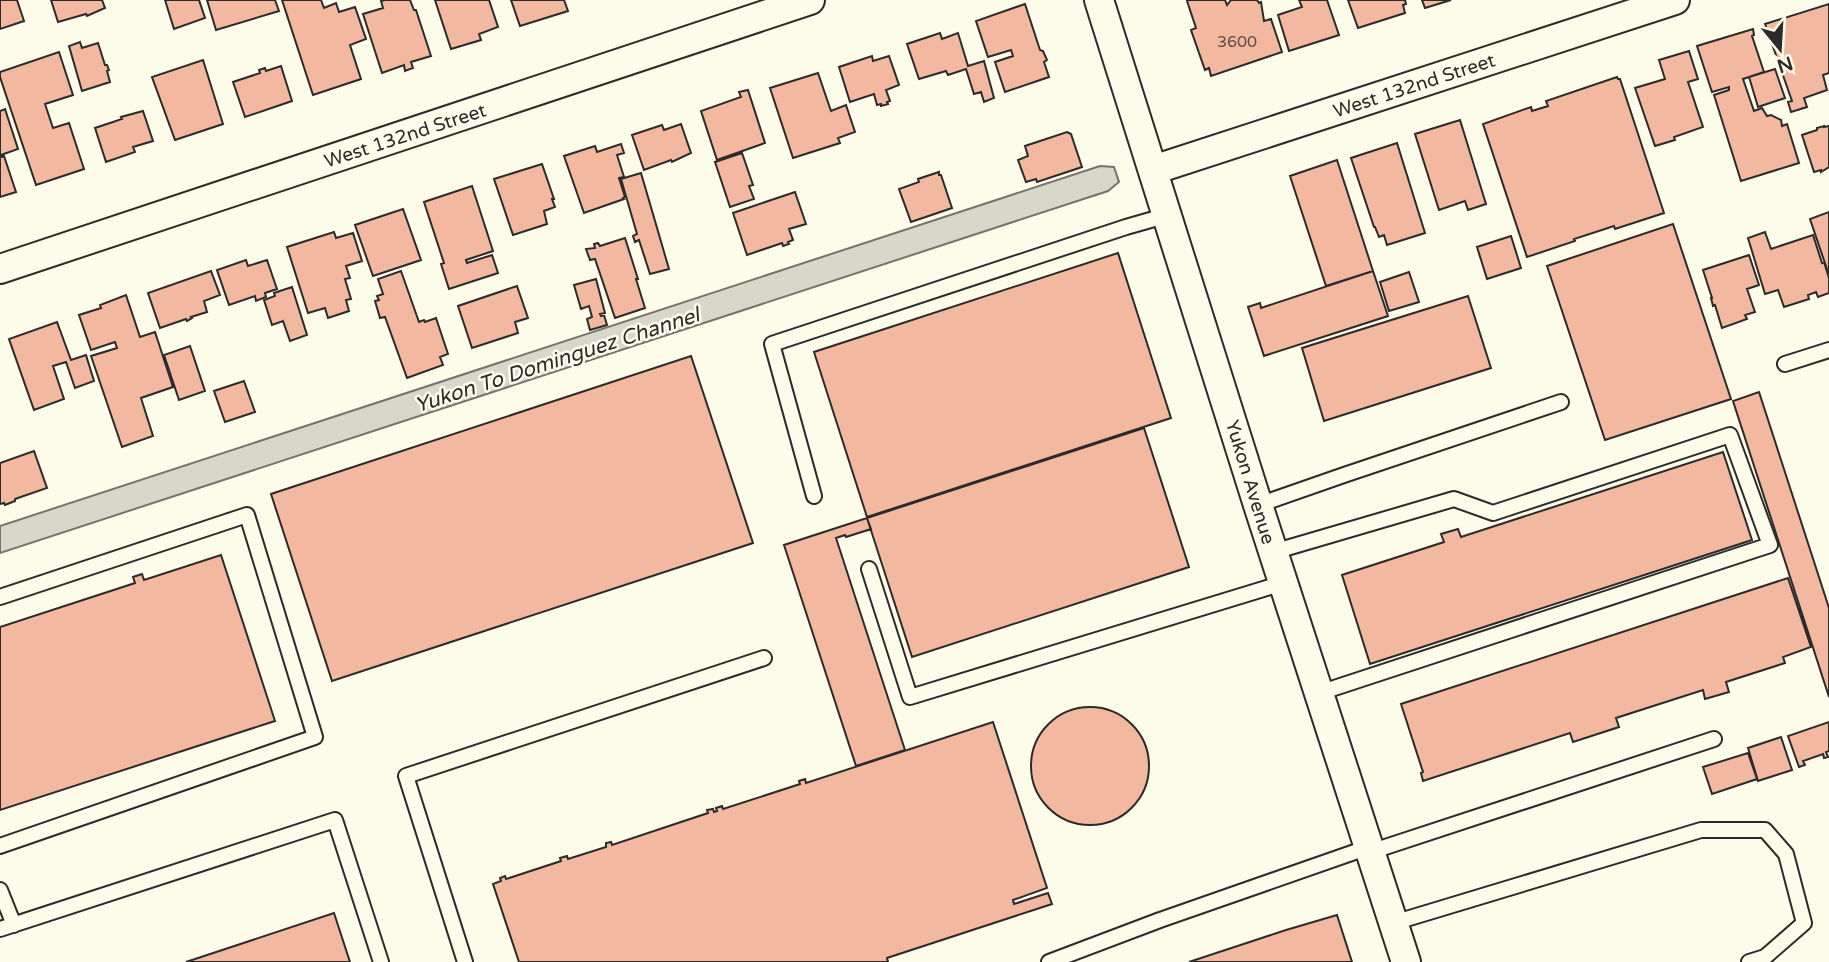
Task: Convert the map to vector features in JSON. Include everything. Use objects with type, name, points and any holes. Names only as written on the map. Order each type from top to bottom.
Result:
[{"type":"street","name":"West 132nd Street","points":[[0,269],[810,0]]},
{"type":"street","name":"Yukon Avenue","points":[[1099,0],[1406,962]]},
{"type":"street","name":"West 132nd Street","points":[[1153,170],[1675,0]]},
{"type":"lane","points":[[814,496],[772,344],[1168,215]]},
{"type":"lane","points":[[1785,364],[1829,350]]},
{"type":"lane","points":[[1258,505],[1561,402]]},
{"type":"lane","points":[[1273,552],[1454,499],[1493,513],[1730,435],[1770,545],[1318,692]]},
{"type":"lane","points":[[0,597],[247,515],[316,737],[0,846]]},
{"type":"lane","points":[[869,569],[910,697],[1283,583]]},
{"type":"lane","points":[[466,962],[406,776],[764,658]]},
{"type":"lane","points":[[1049,962],[1160,920],[1714,738]]},
{"type":"lane","points":[[0,890],[7,927],[335,820],[381,962]]},
{"type":"lane","points":[[1393,923],[1701,830],[1765,830],[1786,854],[1804,923],[1765,957],[1749,962]]},
{"type":"water","name":"Yukon To Dominguez Channel","points":[[1100,166],[1114,167],[1119,182],[1108,191],[0,553],[0,526]]},
{"type":"building","points":[[0,0],[17,0],[24,21],[0,29]]},
{"type":"building","points":[[51,0],[102,0],[105,8],[87,16],[86,14],[58,22]]},
{"type":"building","points":[[165,0],[199,0],[205,18],[174,29]]},
{"type":"building","points":[[207,0],[275,0],[279,11],[216,30]]},
{"type":"building","points":[[282,0],[321,0],[324,8],[336,3],[339,12],[355,7],[366,39],[350,45],[361,79],[313,95]]},
{"type":"building","points":[[410,0],[416,10],[431,56],[411,62],[413,68],[405,71],[404,65],[382,73],[363,14],[383,8],[381,1]]},
{"type":"building","points":[[435,0],[489,0],[498,27],[479,34],[481,40],[451,49]]},
{"type":"building","points":[[511,0],[564,0],[568,11],[520,26]]},
{"type":"building","points":[[1225,0],[1227,5],[1231,0],[1261,2],[1264,21],[1271,19],[1282,52],[1211,76],[1209,68],[1205,70],[1191,30],[1196,28],[1187,1]]},
{"type":"building","points":[[1299,0],[1327,0],[1339,35],[1289,51],[1278,15],[1302,7]]},
{"type":"building","points":[[1348,0],[1405,0],[1405,13],[1358,28]]},
{"type":"building","points":[[1422,0],[1451,0],[1425,8]]},
{"type":"building","points":[[1025,4],[1040,50],[1047,60],[1044,62],[1049,77],[1005,92],[995,62],[1013,56],[1011,50],[988,57],[976,21]]},
{"type":"building","points":[[1829,4],[1829,73],[1823,75],[1827,90],[1804,98],[1807,107],[1791,112],[1788,102],[1792,101],[1765,24]]},
{"type":"building","points":[[1753,29],[1752,36],[1764,72],[1743,79],[1754,111],[1762,108],[1767,116],[1781,120],[1782,126],[1787,124],[1799,163],[1741,181],[1714,95],[1729,90],[1729,87],[1712,92],[1697,46]]},
{"type":"building","points":[[940,33],[942,39],[958,33],[968,66],[984,61],[994,98],[984,102],[981,92],[974,94],[966,69],[948,75],[946,71],[919,79],[907,44]]},
{"type":"building","points":[[80,42],[82,48],[98,43],[109,70],[110,82],[82,91],[69,46]]},
{"type":"building","points":[[1689,51],[1698,79],[1688,82],[1703,127],[1655,146],[1635,88],[1665,79],[1659,60]]},
{"type":"building","points":[[59,52],[73,95],[45,104],[53,128],[69,123],[84,169],[36,185],[0,72]]},
{"type":"building","points":[[872,56],[873,61],[889,56],[899,85],[886,90],[890,101],[888,104],[877,105],[874,94],[850,102],[839,67]]},
{"type":"building","points":[[203,60],[223,124],[175,140],[152,77]]},
{"type":"building","points":[[281,66],[292,101],[245,117],[233,82],[260,73],[259,70],[265,68],[266,71]]},
{"type":"building","points":[[1775,69],[1785,98],[1758,107],[1749,77]]},
{"type":"building","points":[[818,73],[831,111],[846,105],[855,132],[838,138],[840,143],[793,158],[770,88]]},
{"type":"building","points":[[1617,77],[1620,79],[1664,213],[1615,229],[1614,226],[1527,257],[1483,124],[1531,107],[1532,111],[1548,106],[1546,101]]},
{"type":"building","points":[[748,90],[765,143],[717,160],[701,111],[741,97],[739,92]]},
{"type":"building","points":[[5,109],[18,149],[1,157],[4,156],[16,192],[0,197],[0,111]]},
{"type":"building","points":[[143,111],[153,141],[133,147],[135,152],[106,162],[95,128]]},
{"type":"building","points":[[1460,120],[1486,204],[1468,210],[1465,201],[1439,210],[1415,134]]},
{"type":"building","points":[[681,124],[691,153],[644,170],[632,135],[662,125],[664,130]]},
{"type":"building","points":[[1829,126],[1829,167],[1821,172],[1814,172],[1802,135]]},
{"type":"building","points":[[1067,132],[1071,134],[1082,167],[1037,182],[1036,179],[1026,182],[1018,160],[1028,156],[1025,146]]},
{"type":"building","points":[[1397,143],[1425,233],[1387,245],[1384,235],[1379,237],[1374,227],[1351,158]]},
{"type":"building","points":[[621,144],[624,153],[617,155],[624,177],[619,178],[624,199],[584,213],[564,156],[595,146],[597,152]]},
{"type":"building","points":[[742,153],[753,185],[749,186],[754,199],[730,207],[715,162]]},
{"type":"building","points":[[1337,160],[1373,271],[1326,286],[1290,176]]},
{"type":"building","points":[[542,164],[555,207],[544,211],[547,224],[513,235],[494,179]]},
{"type":"building","points":[[939,172],[952,208],[911,222],[899,189]]},
{"type":"building","points":[[641,173],[669,269],[650,274],[639,240],[635,242],[633,236],[637,234],[621,179]]},
{"type":"building","points":[[472,186],[493,251],[466,260],[467,263],[492,255],[498,273],[449,289],[441,264],[444,263],[424,202]]},
{"type":"building","points":[[795,192],[806,224],[789,229],[793,240],[788,242],[789,244],[783,246],[782,243],[747,255],[733,213]]},
{"type":"building","points":[[403,209],[421,260],[373,276],[355,225]]},
{"type":"building","points":[[1829,212],[1829,275],[1810,219]]},
{"type":"building","points":[[1673,224],[1731,399],[1605,440],[1547,266]]},
{"type":"building","points":[[334,232],[336,238],[353,233],[362,261],[346,266],[350,278],[345,279],[351,299],[346,300],[349,311],[328,318],[325,308],[308,313],[287,247]]},
{"type":"building","points":[[1765,232],[1771,249],[1813,235],[1829,278],[1829,293],[1818,297],[1816,292],[1808,295],[1809,299],[1784,307],[1778,290],[1765,294],[1748,238]]},
{"type":"building","points":[[1511,236],[1521,268],[1487,279],[1477,247]]},
{"type":"building","points":[[625,238],[645,308],[615,318],[595,259],[590,260],[586,249],[595,248],[594,244],[598,243],[600,246]]},
{"type":"building","points":[[1118,253],[1171,418],[867,517],[814,352]]},
{"type":"building","points":[[1749,255],[1759,285],[1747,289],[1755,312],[1745,315],[1747,319],[1722,328],[1703,270]]},
{"type":"building","points":[[246,260],[248,266],[267,260],[277,289],[265,293],[266,297],[256,301],[255,296],[229,305],[217,270]]},
{"type":"building","points":[[211,271],[220,295],[204,301],[207,312],[160,328],[148,293]]},
{"type":"building","points":[[401,271],[419,322],[436,318],[448,354],[440,357],[443,365],[407,378],[385,317],[380,318],[375,301],[379,300],[377,296],[383,294],[378,279]]},
{"type":"building","points":[[1373,271],[1388,316],[1264,356],[1248,307],[1260,303],[1261,308]]},
{"type":"building","points":[[1409,272],[1419,302],[1389,311],[1380,282]]},
{"type":"building","points":[[596,279],[605,313],[600,314],[604,315],[607,325],[590,330],[587,319],[592,317],[589,306],[581,309],[574,285]]},
{"type":"building","points":[[517,286],[528,318],[515,322],[518,333],[472,348],[458,306]]},
{"type":"building","points":[[292,287],[307,335],[290,341],[283,321],[272,325],[264,300],[275,296],[274,293]]},
{"type":"building","points":[[126,295],[140,337],[155,332],[173,387],[141,398],[153,436],[122,447],[91,356],[117,348],[115,342],[91,350],[79,315],[101,308],[100,305]]},
{"type":"building","points":[[1468,296],[1491,368],[1324,421],[1302,348]]},
{"type":"building","points":[[57,322],[71,360],[86,355],[94,381],[75,388],[66,362],[53,366],[64,399],[34,410],[9,339]]},
{"type":"building","points":[[190,346],[205,391],[179,400],[164,355]]},
{"type":"building","points":[[691,356],[753,543],[332,681],[271,494]]},
{"type":"building","points":[[244,381],[255,412],[225,422],[214,391]]},
{"type":"building","points":[[1759,392],[1829,608],[1829,697],[1733,401]]},
{"type":"building","points":[[1144,428],[1189,567],[912,657],[867,518]]},
{"type":"building","points":[[34,451],[47,488],[5,505],[0,504],[0,463]]},
{"type":"building","points":[[1723,452],[1752,540],[1370,664],[1342,575],[1444,542],[1441,534],[1458,529],[1461,537]]},
{"type":"building","points":[[867,518],[871,529],[836,538],[905,750],[856,766],[784,545]]},
{"type":"building","points":[[221,555],[275,721],[0,810],[0,627],[135,583],[133,577],[142,574],[144,580]]},
{"type":"building","points":[[1788,578],[1811,647],[1783,657],[1785,663],[1726,682],[1729,692],[1705,699],[1703,690],[1616,718],[1619,727],[1573,742],[1570,733],[1423,781],[1423,772],[1401,704]]},
{"type":"building","points":[[1090,707],[1101,708],[1123,717],[1139,733],[1148,755],[1148,777],[1139,799],[1123,815],[1101,824],[1090,825],[1079,824],[1057,815],[1041,799],[1032,777],[1031,766],[1032,755],[1041,733],[1057,717],[1079,708]]},
{"type":"building","points":[[993,722],[1047,888],[1013,900],[1014,904],[1048,893],[1052,904],[887,958],[888,962],[519,962],[493,884],[501,881],[500,878],[505,876],[506,879],[561,861],[560,858],[567,856],[568,859],[606,847],[606,843],[611,842],[612,845],[708,813],[707,810],[713,809],[714,812],[717,811],[716,808],[722,806],[723,809],[800,784],[799,781],[805,779],[806,783]]},
{"type":"building","points":[[1829,722],[1829,751],[1826,752],[1828,757],[1824,758],[1823,754],[1803,761],[1805,765],[1799,767],[1788,736]]},
{"type":"building","points":[[1781,737],[1792,770],[1758,781],[1748,748]]},
{"type":"building","points":[[1748,753],[1757,779],[1712,794],[1703,767]]},
{"type":"building","points":[[334,913],[350,962],[186,962]]},
{"type":"building","points":[[1337,915],[1352,962],[1189,962],[1286,930]]}]
